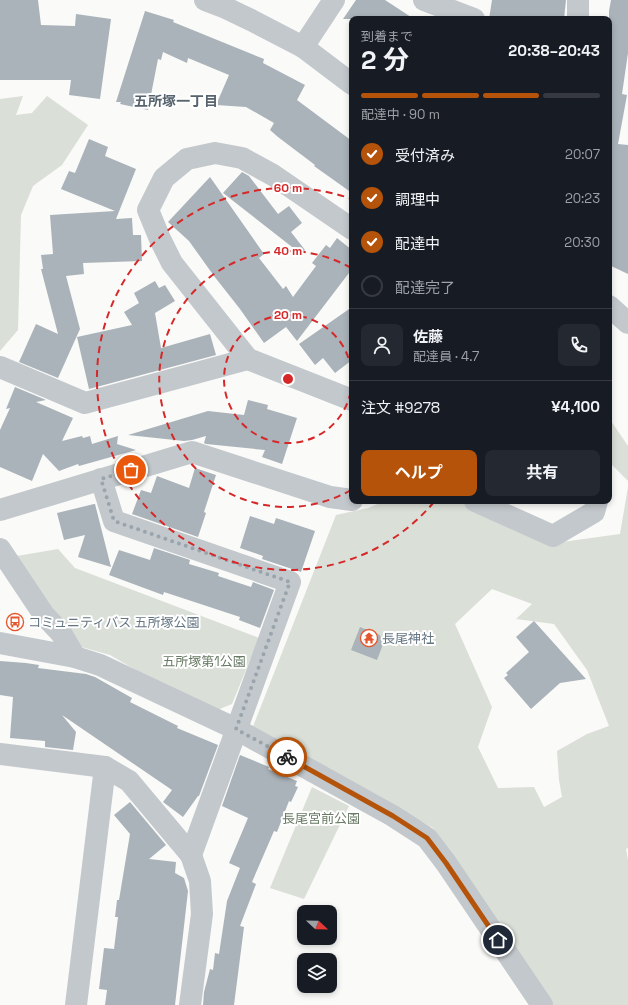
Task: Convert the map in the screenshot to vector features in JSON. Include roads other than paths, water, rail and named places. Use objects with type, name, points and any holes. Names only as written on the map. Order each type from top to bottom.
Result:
[{"type":"street","points":[[205,0],[226,8],[303,47],[349,82]]},
{"type":"street","points":[[303,47],[334,0]]},
{"type":"street","points":[[424,0],[466,16]]},
{"type":"street","points":[[578,0],[578,16]]},
{"type":"street","points":[[348,394],[248,359],[172,263],[148,210],[164,178],[186,158],[215,153],[242,158],[273,175],[349,227]]},
{"type":"street","points":[[612,309],[628,323]]},
{"type":"street","points":[[0,368],[85,403],[248,359]]},
{"type":"street","points":[[0,510],[192,452],[330,497],[349,500]]},
{"type":"street","points":[[101,479],[114,521],[290,582],[190,855]]},
{"type":"street","points":[[482,504],[553,536],[594,512],[596,504]]},
{"type":"street","points":[[0,549],[44,615],[61,634],[76,657]]},
{"type":"street","points":[[0,643],[76,657],[100,665],[236,729],[393,816],[427,838],[446,863],[542,1005]]},
{"type":"street","points":[[0,754],[105,767],[129,781],[190,855],[200,881],[202,914],[190,1005]]},
{"type":"street","points":[[76,1005],[105,767]]},
{"type":"place","name":"コミュニティバス 五所塚公園","points":[[15,622]]},
{"type":"place","name":"長尾神社","points":[[369,638]]},
{"type":"district","name":"五所塚一丁目","points":[[176,101]]},
{"type":"park label","name":"五所塚第1公園","points":[[204,661]]},
{"type":"park label","name":"長尾宮前公園","points":[[321,818]]}]
